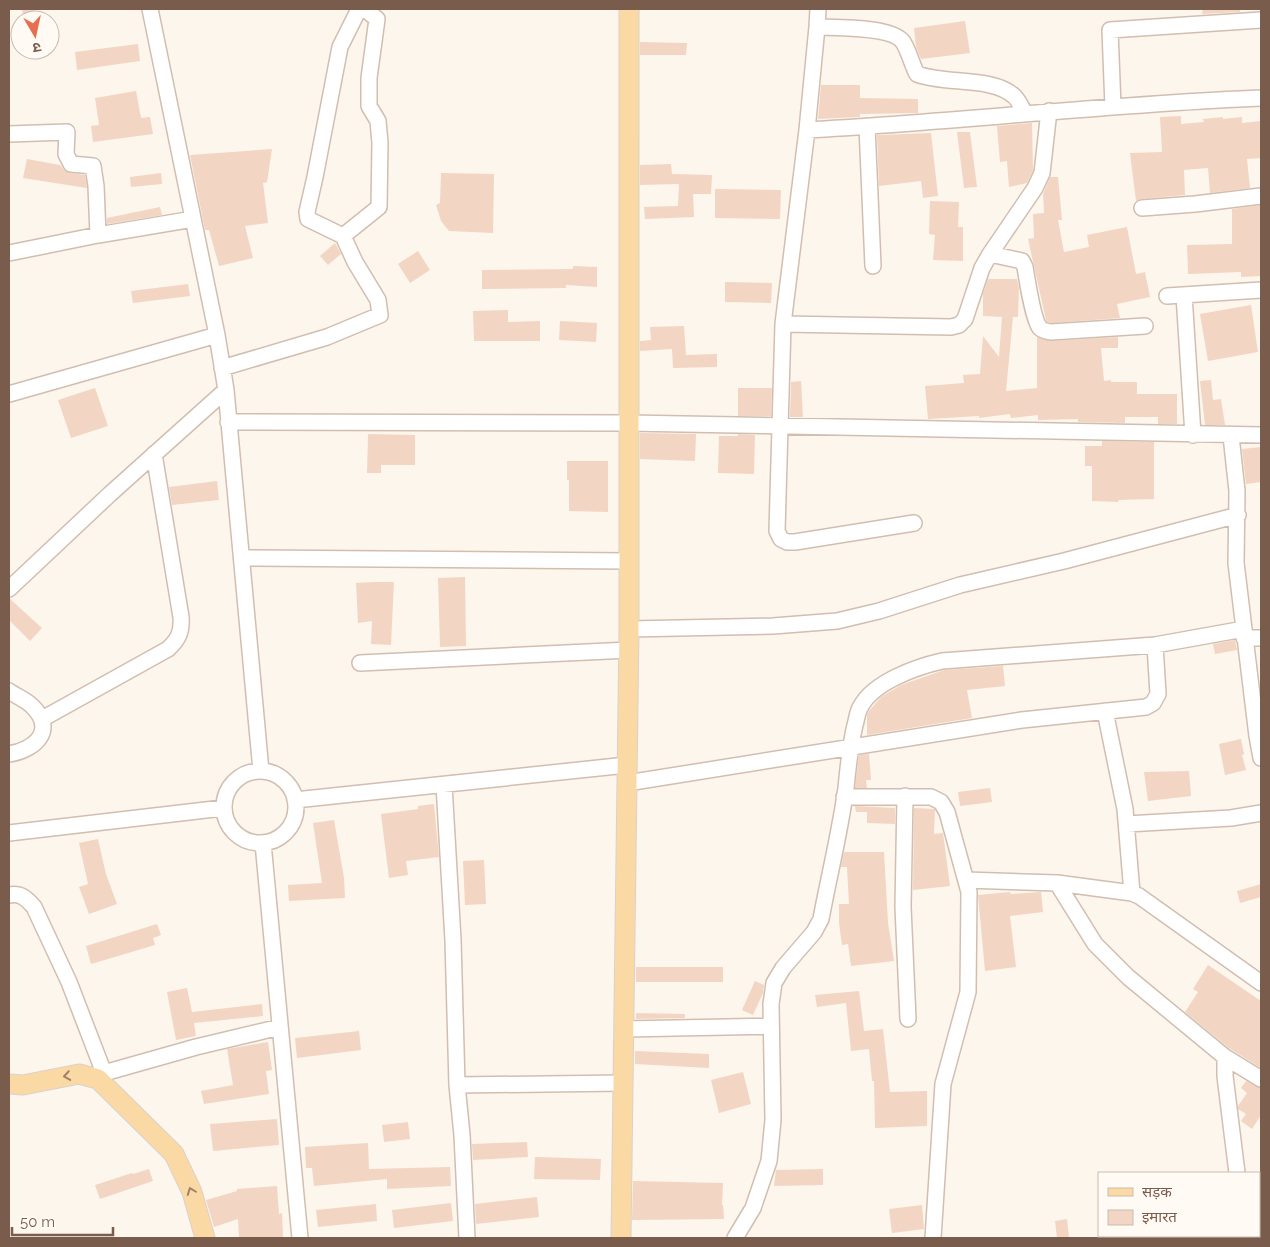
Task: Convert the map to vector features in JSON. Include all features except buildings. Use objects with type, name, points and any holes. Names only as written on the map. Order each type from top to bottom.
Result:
[{"type":"main road","points":[[621,1238],[630,629],[628,560],[629,9]]},
{"type":"main road","points":[[9,1084],[23,1085],[79,1074],[101,1076],[174,1154],[192,1192],[205,1238]]},
{"type":"street","points":[[150,9],[217,335],[226,390],[261,771]]},
{"type":"street","points":[[222,368],[327,337],[380,315],[378,300],[355,262],[343,236],[308,219],[307,212],[340,47],[359,9]]},
{"type":"street","points":[[343,236],[379,207],[380,142],[378,121],[368,106],[369,78],[377,19],[365,9]]},
{"type":"street","points":[[818,9],[783,324],[777,531],[780,539],[787,542],[795,542],[914,523]]},
{"type":"street","points":[[1113,107],[1110,30],[1261,20]]},
{"type":"street","points":[[817,27],[881,32],[894,35],[903,42],[917,74],[943,80],[992,85],[1005,90],[1016,98],[1025,114]]},
{"type":"street","points":[[806,130],[1050,111],[1261,98]]},
{"type":"street","points":[[783,324],[951,328],[959,325],[965,319],[982,268],[1035,188],[1042,173],[1050,111]]},
{"type":"street","points":[[867,126],[873,266]]},
{"type":"street","points":[[9,134],[67,132],[66,154],[71,164],[93,166],[96,186],[98,235]]},
{"type":"street","points":[[1142,208],[1261,196]]},
{"type":"street","points":[[9,253],[98,235],[193,219]]},
{"type":"street","points":[[990,254],[1022,261],[1025,267],[1034,315],[1038,326],[1043,330],[1051,332],[1145,326]]},
{"type":"street","points":[[1166,296],[1261,290]]},
{"type":"street","points":[[1184,295],[1201,435]]},
{"type":"street","points":[[9,394],[217,335]]},
{"type":"street","points":[[9,590],[154,454],[226,390]]},
{"type":"street","points":[[228,422],[629,423],[1231,436],[1261,435]]},
{"type":"street","points":[[1231,436],[1238,515],[1236,563],[1256,736],[1261,758]]},
{"type":"street","points":[[42,719],[168,649],[177,640],[182,629],[154,454]]},
{"type":"street","points":[[630,629],[772,626],[837,621],[879,611],[960,585],[1064,561],[1238,515]]},
{"type":"street","points":[[242,558],[628,560]]},
{"type":"street","points":[[736,1238],[753,1208],[769,1161],[772,1120],[771,1004],[774,983],[783,968],[814,932],[821,919],[844,797],[850,747],[858,713],[866,700],[883,685],[904,674],[942,661],[1155,645],[1244,634],[1261,638]]},
{"type":"street","points":[[295,800],[444,784],[627,774],[850,747],[1022,720],[1146,707],[1153,704],[1158,694],[1155,645]]},
{"type":"street","points":[[360,663],[629,650]]},
{"type":"street","points":[[9,691],[32,706],[42,719],[43,727],[40,737],[34,745],[20,752],[9,754]]},
{"type":"street","points":[[1105,712],[1126,824],[1132,893]]},
{"type":"street","points":[[261,771],[273,774],[283,780],[291,789],[295,800],[296,812],[292,824],[284,834],[274,840],[263,843],[251,842],[236,834],[225,819],[223,808],[225,796],[230,786],[239,777],[250,772],[261,771]]},
{"type":"street","points":[[444,784],[453,940],[457,1085],[462,1135],[467,1238]]},
{"type":"street","points":[[904,796],[903,908],[908,1019]]},
{"type":"street","points":[[844,797],[931,797],[942,802],[947,812],[969,892],[968,992],[943,1084],[933,1238]]},
{"type":"street","points":[[9,832],[223,808]]},
{"type":"street","points":[[1126,824],[1231,818],[1261,812]]},
{"type":"street","points":[[263,843],[300,1238]]},
{"type":"street","points":[[966,880],[1058,883],[1132,893],[1140,896],[1261,983]]},
{"type":"street","points":[[1058,883],[1095,944],[1128,977],[1225,1057],[1261,1079]]},
{"type":"street","points":[[9,895],[26,897],[34,907],[69,982],[101,1076],[196,1047],[280,1027]]},
{"type":"street","points":[[624,1029],[771,1026]]},
{"type":"street","points":[[1225,1057],[1225,1076],[1237,1172]]},
{"type":"street","points":[[457,1085],[623,1083]]}]
